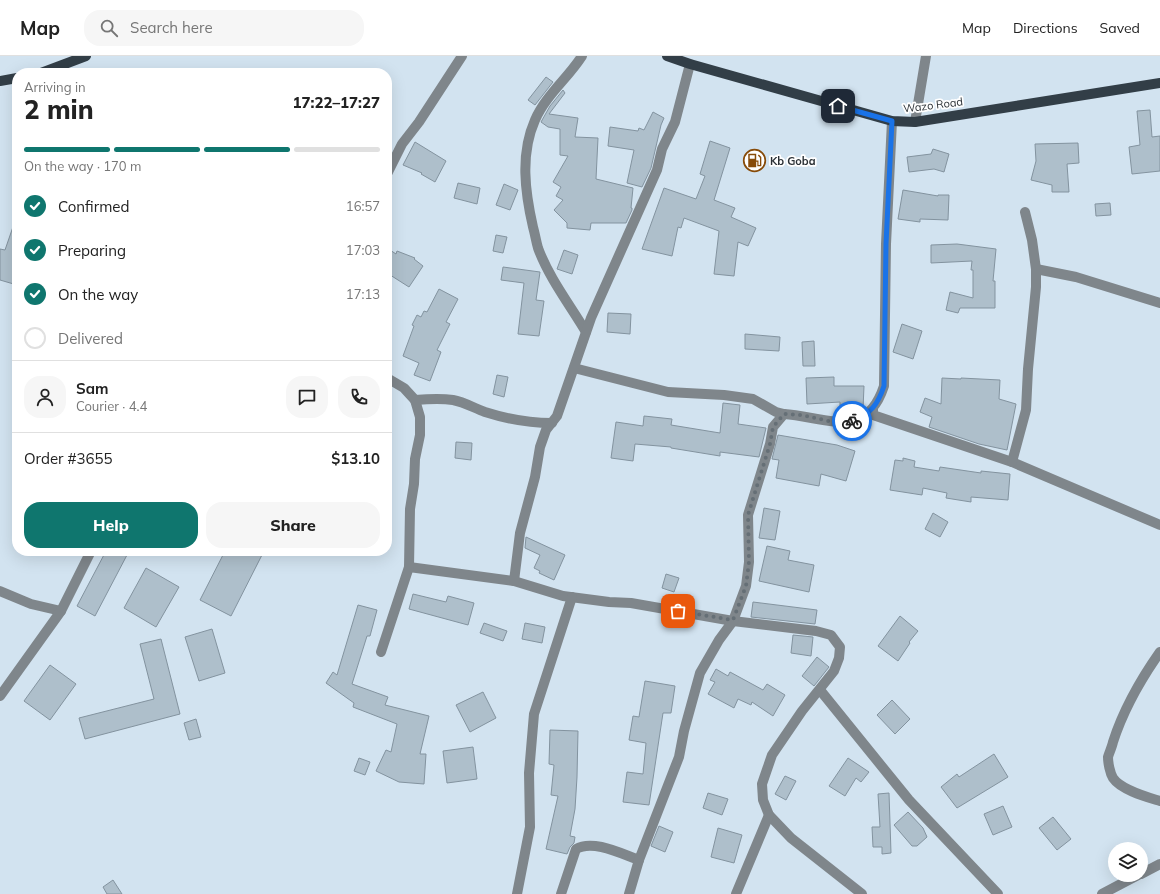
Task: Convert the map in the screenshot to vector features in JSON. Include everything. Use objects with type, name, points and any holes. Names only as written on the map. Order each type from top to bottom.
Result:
[{"type":"main road","points":[[54,68],[86,56]]},
{"type":"main road","name":"Wazo Road","points":[[667,56],[690,64],[892,121],[915,122],[1160,83]]},
{"type":"main road","points":[[0,81],[12,79]]},
{"type":"street","points":[[392,164],[402,144],[419,122],[462,56]]},
{"type":"street","points":[[582,56],[576,66],[549,96],[535,120],[526,152],[525,176],[527,200],[538,247],[552,277],[586,332]]},
{"type":"street","points":[[915,122],[926,56]]},
{"type":"street","points":[[514,581],[520,533],[535,477],[540,447],[546,430],[557,416],[591,318],[657,170],[662,149],[675,122],[690,64]]},
{"type":"street","points":[[574,368],[668,392],[724,395],[753,399],[776,412],[801,415],[838,423],[850,422],[862,417],[873,409],[880,398],[884,386],[886,244],[892,121]]},
{"type":"street","points":[[1012,462],[1026,410],[1036,269],[1032,240],[1025,212]]},
{"type":"street","points":[[1036,269],[1076,277],[1160,303]]},
{"type":"street","points":[[380,652],[409,567],[410,510],[414,484],[415,458],[420,435],[420,417],[415,400],[404,388],[392,381]]},
{"type":"street","points":[[415,400],[453,400],[509,419],[523,422],[552,423]]},
{"type":"street","points":[[873,409],[873,415],[1012,462],[1160,525]]},
{"type":"street","points":[[629,894],[639,860],[679,757],[684,731],[700,673],[719,640],[733,620],[746,586],[749,562],[748,515],[770,444],[773,427],[784,414]]},
{"type":"street","points":[[0,696],[61,611],[88,556]]},
{"type":"street","points":[[409,567],[514,581],[563,596],[609,602],[631,603],[733,620],[816,630],[831,635],[840,647],[839,658],[834,671],[802,711],[772,755],[762,784],[763,800],[769,814],[791,838],[862,894]]},
{"type":"street","points":[[0,591],[31,604],[61,611]]},
{"type":"street","points":[[517,894],[530,827],[529,773],[534,714],[572,597]]},
{"type":"street","points":[[1160,652],[1129,706],[1116,734],[1108,757],[1113,778],[1120,785],[1141,795],[1160,801]]},
{"type":"street","points":[[820,690],[909,800],[998,894]]},
{"type":"street","points":[[736,894],[769,814]]},
{"type":"street","points":[[561,894],[576,848],[583,845],[594,845],[639,860]]},
{"type":"street","points":[[1148,870],[1160,864]]},
{"type":"street","points":[[1102,894],[1125,882]]},
{"type":"building","points":[[546,77],[553,82],[535,105],[528,100]]},
{"type":"building","points":[[563,90],[565,93],[549,114],[578,118],[575,137],[598,138],[596,179],[633,188],[632,210],[626,223],[591,223],[590,230],[567,228],[567,223],[554,210],[563,200],[556,196],[561,187],[553,182],[568,156],[560,155],[560,129],[548,127],[541,122],[550,106]]},
{"type":"building","points":[[1150,110],[1152,137],[1160,136],[1160,171],[1132,174],[1129,147],[1140,145],[1137,111]]},
{"type":"building","points":[[653,112],[664,118],[651,168],[642,187],[627,183],[634,150],[608,146],[610,127],[638,131],[639,128],[644,130]]},
{"type":"building","points":[[710,141],[730,148],[714,200],[735,208],[731,217],[756,228],[748,246],[738,242],[734,276],[714,274],[719,231],[684,218],[681,228],[678,227],[672,256],[642,249],[664,188],[696,199],[705,176],[700,174]]},
{"type":"building","points":[[415,142],[446,161],[435,182],[421,174],[422,173],[403,165]]},
{"type":"building","points":[[1078,143],[1079,163],[1067,164],[1069,192],[1052,192],[1052,185],[1031,180],[1036,161],[1035,144]]},
{"type":"building","points":[[933,149],[949,154],[944,172],[934,169],[909,172],[907,157],[931,154]]},
{"type":"building","points":[[458,183],[480,188],[477,204],[454,198]]},
{"type":"building","points":[[504,184],[518,190],[510,210],[496,205]]},
{"type":"building","points":[[903,190],[938,196],[949,195],[948,220],[920,219],[920,222],[898,219]]},
{"type":"building","points":[[1110,203],[1111,215],[1096,216],[1095,204]]},
{"type":"building","points":[[12,230],[12,284],[0,280],[0,249],[5,250]]},
{"type":"building","points":[[496,235],[507,237],[503,253],[493,251]]},
{"type":"building","points":[[957,244],[996,249],[993,281],[995,281],[995,308],[960,308],[958,313],[946,310],[950,292],[973,298],[973,270],[971,270],[972,261],[931,263],[931,245]]},
{"type":"building","points":[[564,250],[578,255],[572,274],[557,269]]},
{"type":"building","points":[[392,251],[396,254],[397,251],[415,258],[414,259],[423,266],[409,287],[392,276]]},
{"type":"building","points":[[503,267],[540,272],[536,300],[544,301],[539,336],[518,334],[524,283],[501,280]]},
{"type":"building","points":[[439,289],[458,299],[446,322],[450,324],[437,350],[441,352],[430,381],[414,375],[419,363],[403,356],[414,326],[412,325],[417,315],[421,317],[424,311],[427,312]]},
{"type":"building","points":[[608,313],[631,314],[630,334],[607,332]]},
{"type":"building","points":[[902,324],[922,331],[913,359],[893,352]]},
{"type":"building","points":[[745,334],[780,337],[779,351],[745,349]]},
{"type":"building","points":[[814,341],[815,366],[803,366],[802,342]]},
{"type":"building","points":[[497,375],[508,377],[504,397],[493,394]]},
{"type":"building","points":[[834,377],[834,386],[864,386],[863,409],[840,410],[840,402],[807,404],[806,378]]},
{"type":"building","points":[[942,378],[1000,380],[999,399],[1016,404],[1007,450],[979,444],[929,427],[932,417],[920,412],[925,398],[941,404]]},
{"type":"building","points":[[723,403],[740,405],[738,424],[766,428],[759,457],[720,452],[720,456],[671,447],[635,444],[633,461],[611,458],[616,422],[643,426],[644,416],[672,419],[671,425],[720,433]]},
{"type":"building","points":[[778,435],[837,445],[855,451],[846,481],[821,474],[819,486],[776,478],[779,460],[772,459]]},
{"type":"building","points":[[456,442],[472,443],[471,460],[455,458]]},
{"type":"building","points":[[903,458],[915,461],[914,467],[939,471],[940,467],[981,473],[981,471],[1010,474],[1008,500],[971,497],[971,502],[946,498],[947,493],[923,488],[922,495],[890,490],[895,460],[903,461]]},
{"type":"building","points":[[764,508],[780,511],[775,540],[759,538]]},
{"type":"building","points":[[933,513],[948,522],[940,537],[925,529]]},
{"type":"building","points":[[526,537],[565,555],[554,580],[539,573],[540,571],[534,568],[540,555],[525,548]]},
{"type":"building","points":[[767,546],[790,551],[788,560],[814,565],[809,592],[759,581]]},
{"type":"building","points":[[103,556],[126,556],[95,616],[77,606]]},
{"type":"building","points":[[222,556],[261,556],[231,616],[200,600]]},
{"type":"building","points":[[146,568],[179,587],[156,627],[124,608]]},
{"type":"building","points":[[666,574],[679,578],[674,592],[662,588]]},
{"type":"building","points":[[413,594],[446,602],[448,596],[474,603],[468,625],[409,609]]},
{"type":"building","points":[[753,602],[817,610],[815,624],[751,617]]},
{"type":"building","points":[[358,605],[377,610],[370,636],[367,636],[352,684],[388,697],[385,705],[429,716],[420,754],[426,754],[424,784],[399,782],[376,771],[386,750],[391,752],[397,724],[353,707],[354,703],[326,683],[333,672],[337,675]]},
{"type":"building","points":[[900,616],[918,631],[909,642],[910,643],[898,661],[878,646]]},
{"type":"building","points":[[484,623],[507,631],[503,641],[480,633]]},
{"type":"building","points":[[525,623],[545,627],[542,643],[522,639]]},
{"type":"building","points":[[212,629],[225,673],[199,681],[185,637]]},
{"type":"building","points":[[793,635],[813,637],[811,656],[791,653]]},
{"type":"building","points":[[161,639],[180,714],[85,739],[79,718],[154,699],[140,644]]},
{"type":"building","points":[[817,657],[829,667],[814,686],[802,676]]},
{"type":"building","points":[[50,665],[76,684],[50,720],[24,701]]},
{"type":"building","points":[[716,669],[728,676],[730,672],[763,690],[767,684],[785,695],[773,716],[752,702],[751,705],[738,699],[734,708],[708,694],[715,682],[710,680]]},
{"type":"building","points":[[645,681],[675,686],[671,713],[663,713],[649,805],[623,802],[627,772],[643,774],[646,743],[629,740],[633,716],[639,717]]},
{"type":"building","points":[[483,692],[496,718],[470,732],[456,705]]},
{"type":"building","points":[[892,700],[910,719],[895,734],[877,715]]},
{"type":"building","points":[[196,719],[201,737],[189,740],[184,723]]},
{"type":"building","points":[[550,730],[578,731],[575,809],[570,836],[575,837],[574,843],[570,847],[567,854],[546,849],[558,796],[551,795],[554,765],[549,764]]},
{"type":"building","points":[[473,747],[477,779],[447,783],[443,751]]},
{"type":"building","points":[[994,754],[1008,777],[957,808],[941,787],[957,774],[959,777]]},
{"type":"building","points":[[359,758],[370,762],[365,775],[354,771]]},
{"type":"building","points":[[848,758],[869,772],[861,782],[856,778],[845,796],[829,786]]},
{"type":"building","points":[[785,776],[796,781],[786,800],[775,794]]},
{"type":"building","points":[[708,793],[728,799],[722,815],[703,808]]},
{"type":"building","points":[[889,793],[891,853],[882,854],[882,847],[873,847],[872,827],[880,827],[878,794]]},
{"type":"building","points":[[1003,806],[1012,827],[993,835],[984,814]]},
{"type":"building","points":[[908,812],[923,828],[927,837],[917,846],[912,846],[894,825]]},
{"type":"building","points":[[1053,817],[1071,839],[1057,850],[1039,828]]},
{"type":"building","points":[[659,826],[673,832],[665,852],[651,846]]},
{"type":"building","points":[[718,828],[742,835],[734,863],[711,857]]},
{"type":"building","points":[[113,880],[122,894],[107,894],[103,887]]},
{"type":"way so far","points":[[678,611],[733,620],[746,586],[749,562],[748,515],[770,444],[773,427],[778,420],[784,414],[801,415],[838,423],[852,421]]},
{"type":"place","name":"Kb Goba","points":[[754,161]]},
{"type":"route","points":[[838,106],[892,121],[886,244],[884,386],[880,398],[873,409],[862,417],[852,421]]}]
